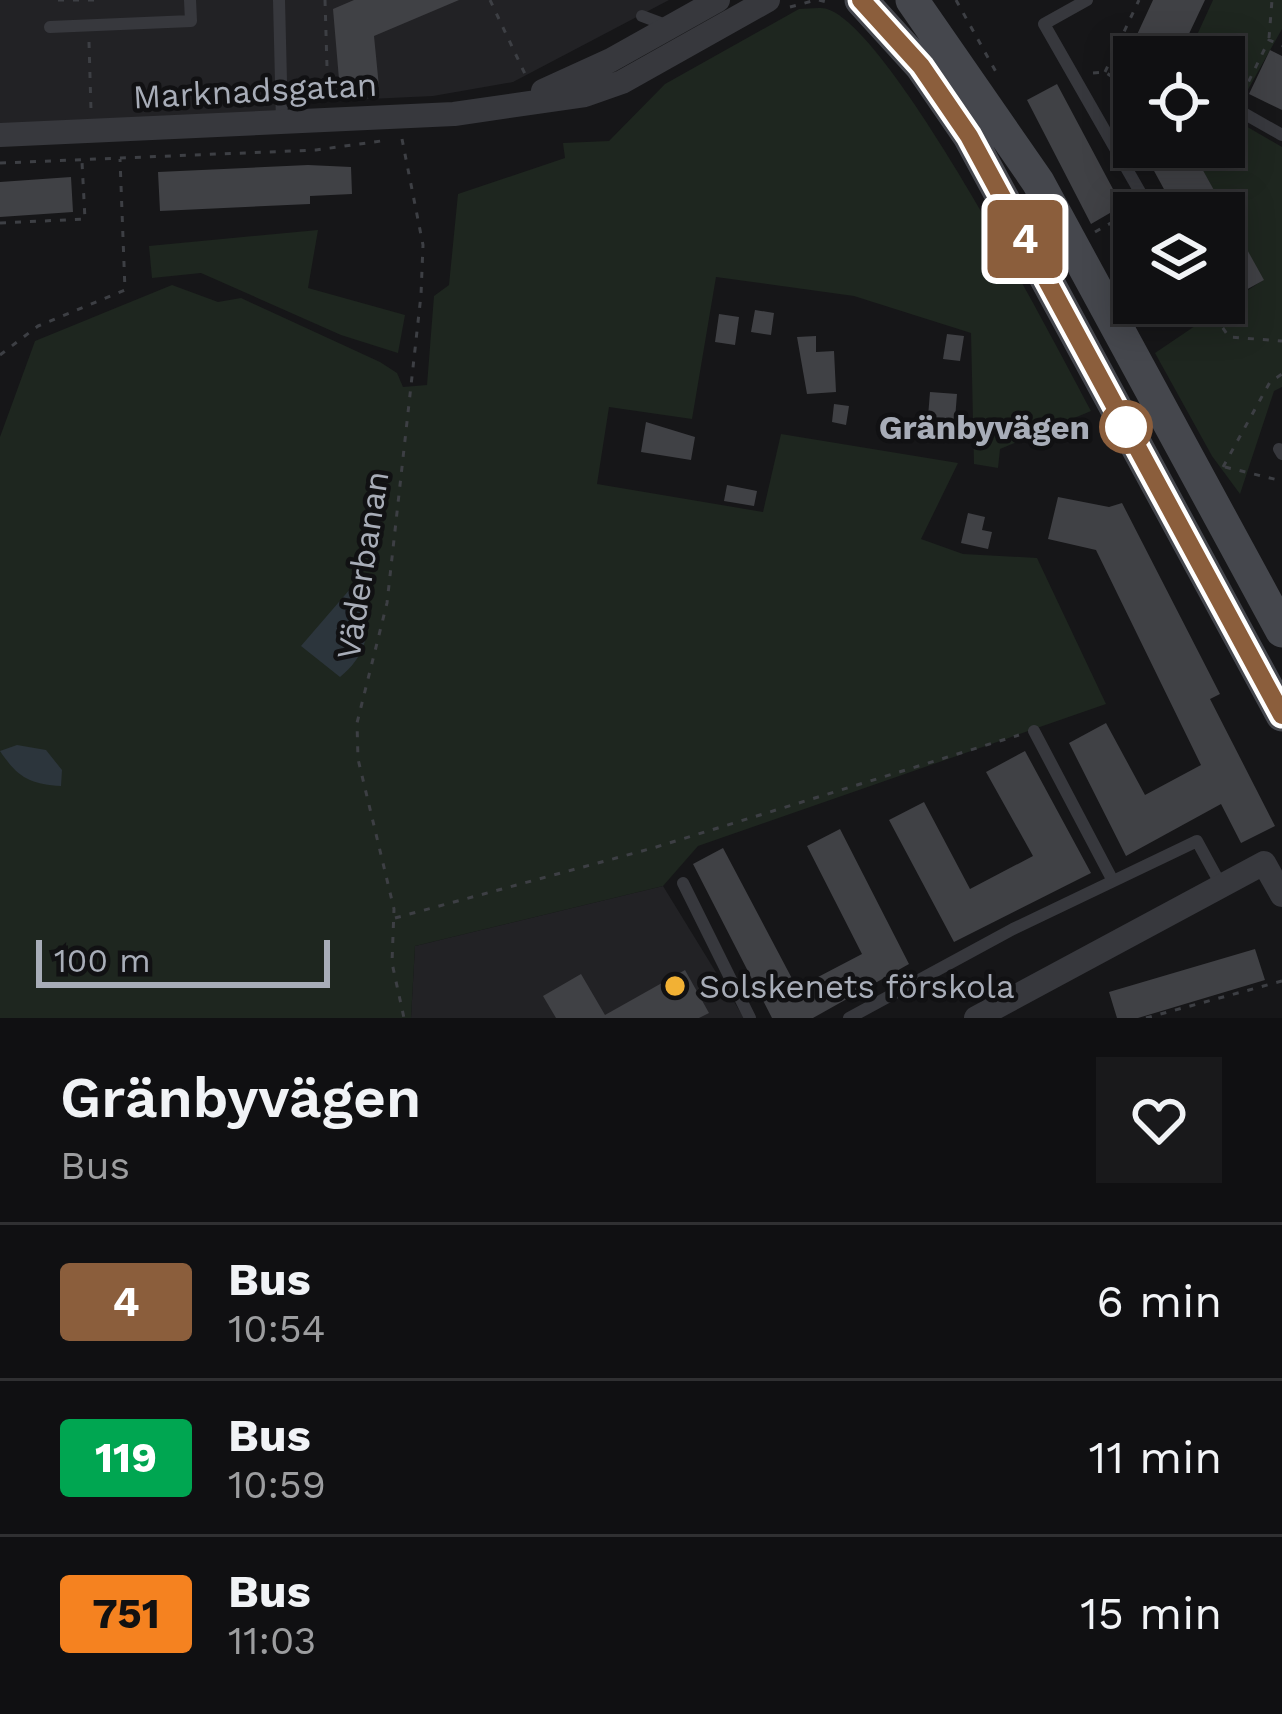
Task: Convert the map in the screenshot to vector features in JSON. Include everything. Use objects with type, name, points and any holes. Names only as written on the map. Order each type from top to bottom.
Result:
[{"type":"main road","points":[[912,0],[1038,182],[1282,632]]},
{"type":"main road","points":[[849,2],[921,66],[969,136],[1282,715]]},
{"type":"street","name":"Marknadsgatan","points":[[512,102],[567,82],[718,0]]},
{"type":"street","name":"Marknadsgatan","points":[[0,135],[282,113],[454,114],[585,95],[622,82],[768,0]]},
{"type":"street","points":[[976,1018],[1264,862],[1282,895]]},
{"type":"lane","points":[[50,27],[191,21],[190,0]]},
{"type":"lane","points":[[279,0],[282,113]]},
{"type":"lane","points":[[1087,0],[1044,24],[1140,192]]},
{"type":"lane","points":[[642,16],[673,27]]},
{"type":"lane","points":[[1245,114],[1282,135]]},
{"type":"lane","points":[[1034,731],[1113,881]]},
{"type":"lane","points":[[849,1018],[1197,841],[1221,885]]},
{"type":"lane","points":[[683,883],[750,1018]]},
{"type":"path","points":[[58,0],[94,0]]},
{"type":"path","points":[[325,0],[328,101]]},
{"type":"path","points":[[490,0],[528,82]]},
{"type":"path","points":[[819,0],[849,2]]},
{"type":"path","points":[[1105,72],[1139,0]]},
{"type":"path","points":[[1245,79],[1269,40],[1272,0]]},
{"type":"path","points":[[88,26],[93,160]]},
{"type":"path","points":[[1269,40],[1282,46]]},
{"type":"path","points":[[1072,75],[1105,72],[1113,77]]},
{"type":"path","points":[[282,113],[347,100]]},
{"type":"path","name":"Väderbanan","points":[[400,116],[412,206],[423,245],[421,295],[387,603],[357,723],[358,758],[394,919],[392,963],[404,1018]]},
{"type":"path","points":[[0,355],[38,326],[125,290],[120,159]]},
{"type":"path","points":[[0,223],[85,219],[82,160]]},
{"type":"path","points":[[1086,237],[1113,225]]},
{"type":"path","points":[[1220,324],[1229,337],[1282,341]]},
{"type":"path","points":[[1213,473],[1223,467],[1270,382],[1282,374]]},
{"type":"path","points":[[1223,467],[1282,481]]},
{"type":"path","points":[[394,919],[653,848],[1034,731]]},
{"type":"path","points":[[1146,1018],[1282,981]]},
{"type":"shaded area","points":[[0,0],[669,0],[513,82],[433,96],[305,102],[271,114],[0,127]]},
{"type":"shaded area","points":[[1213,0],[1282,0],[1282,29],[1245,95],[1245,36],[1197,36]]},
{"type":"shaded area","points":[[799,9],[827,9],[855,29],[890,70],[969,191],[1091,411],[1000,449],[998,468],[974,464],[971,333],[854,296],[716,277],[692,419],[609,407],[597,484],[763,512],[781,434],[958,463],[921,539],[963,554],[1037,558],[1106,704],[698,846],[663,886],[415,946],[411,1018],[0,1018],[0,437],[35,341],[172,285],[218,302],[241,298],[380,362],[397,373],[403,387],[427,385],[434,296],[449,285],[458,194],[565,158],[563,143],[609,141],[665,84]]},
{"type":"shaded area","points":[[1245,126],[1282,147],[1282,387],[1274,391],[1240,494],[1212,456],[1155,353],[1198,324],[1245,324],[1245,292],[1263,280],[1245,247],[1245,192],[1215,192],[1202,168],[1245,168]]},
{"type":"shaded area","points":[[318,230],[308,288],[405,315],[398,353],[341,335],[201,273],[152,278],[149,246]]},
{"type":"shaded area","points":[[368,587],[363,648],[340,677],[301,646],[351,588]]},
{"type":"shaded area","points":[[17,745],[46,750],[62,770],[61,786],[33,781],[13,768],[0,751]]},
{"type":"shaded area","points":[[663,886],[744,1018],[411,1018],[415,946]]},
{"type":"building","points":[[354,0],[459,0],[374,36],[379,87],[340,91],[333,9]]},
{"type":"building","points":[[1153,0],[1205,0],[1188,36],[1136,36]]},
{"type":"building","points":[[1270,50],[1282,56],[1282,110],[1249,94]]},
{"type":"building","points":[[1057,84],[1115,192],[1113,211],[1091,224],[1027,100]]},
{"type":"building","points":[[351,167],[352,194],[310,196],[310,204],[160,211],[158,172]]},
{"type":"building","points":[[1152,168],[1202,168],[1215,192],[1166,192]]},
{"type":"building","points":[[71,177],[73,212],[0,217],[0,182]]},
{"type":"building","points":[[1245,246],[1264,280],[1245,290]]},
{"type":"building","points":[[755,310],[774,313],[771,335],[751,332]]},
{"type":"building","points":[[719,314],[739,317],[735,345],[715,342]]},
{"type":"building","points":[[947,334],[964,336],[960,361],[943,359]]},
{"type":"building","points":[[816,336],[816,352],[834,351],[836,392],[807,394],[797,337]]},
{"type":"building","points":[[930,392],[957,394],[955,419],[928,417]]},
{"type":"building","points":[[834,404],[849,406],[846,425],[832,422]]},
{"type":"building","points":[[646,422],[695,437],[691,460],[641,452]]},
{"type":"building","points":[[727,485],[757,491],[754,506],[724,501]]},
{"type":"building","points":[[1058,497],[1109,507],[1122,503],[1220,694],[1210,699],[1275,826],[1241,843],[1221,804],[1126,856],[1069,743],[1106,723],[1145,795],[1201,765],[1096,550],[1048,539]]},
{"type":"building","points":[[968,513],[985,517],[982,530],[992,532],[988,549],[961,543]]},
{"type":"building","points":[[1025,751],[1091,873],[954,942],[889,820],[924,802],[970,889],[1033,856],[986,772]]},
{"type":"building","points":[[840,829],[909,964],[813,1018],[772,1018],[693,864],[723,848],[797,988],[862,954],[807,846]]},
{"type":"building","points":[[1255,949],[1265,980],[1138,1018],[1117,1018],[1109,992]]},
{"type":"building","points":[[685,970],[709,1013],[699,1018],[556,1018],[543,996],[581,974],[605,1015]]},
{"type":"bus line","name":"4","points":[[861,0],[921,66],[969,136],[1282,715]]},
{"type":"place","name":"Gränbyvägen","points":[[1126,427]]},
{"type":"place","name":"Solskenets förskola","points":[[675,986]]}]
